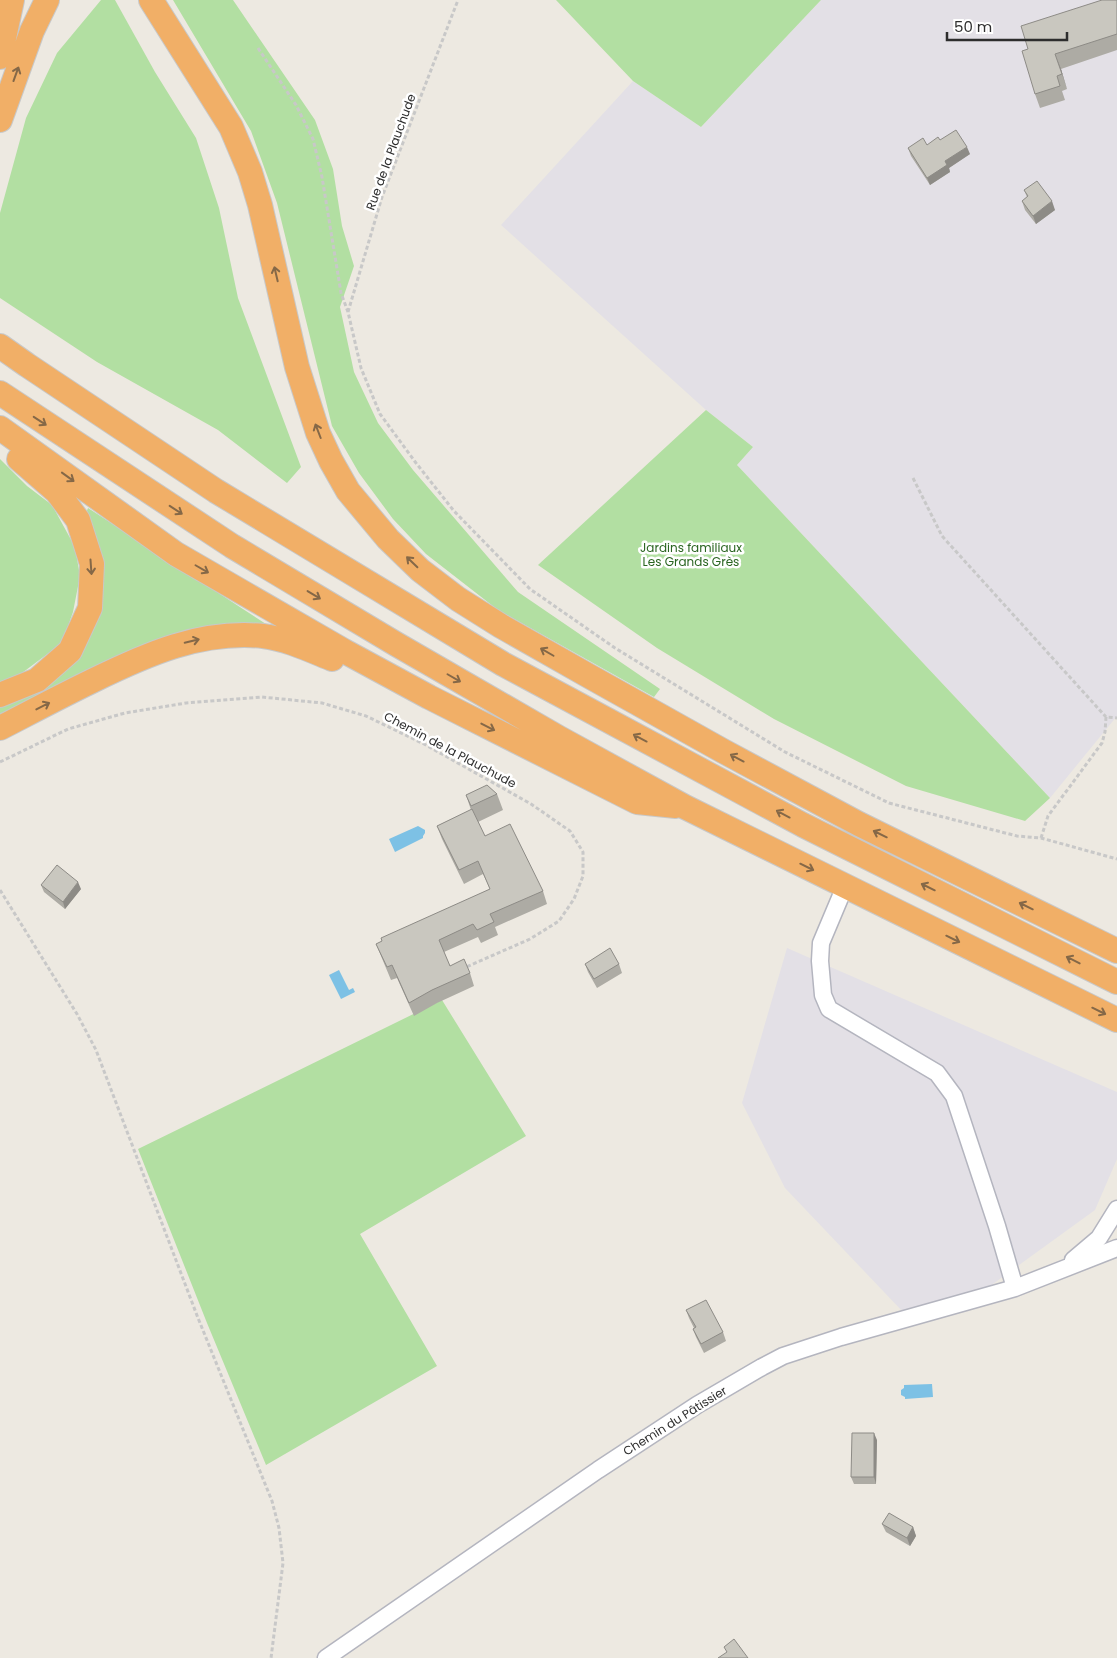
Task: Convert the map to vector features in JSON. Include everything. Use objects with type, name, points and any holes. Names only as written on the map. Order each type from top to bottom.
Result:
[{"type":"highway","points":[[0,57],[12,0]]},
{"type":"highway","points":[[0,120],[32,31],[48,0]]},
{"type":"highway","points":[[151,0],[231,127],[250,172],[260,205],[297,367],[318,433],[348,491],[388,539],[420,570],[458,599],[589,676],[859,824],[1117,951]]},
{"type":"highway","points":[[0,346],[216,492],[502,664],[803,825],[1117,982]]},
{"type":"highway","points":[[0,393],[232,546],[559,738],[685,807],[1117,1020]]},
{"type":"highway","points":[[0,428],[176,554],[323,639],[429,697],[637,802],[685,807]]},
{"type":"highway","points":[[0,443],[57,492],[78,520],[92,564],[90,608],[70,651],[37,680],[0,695]]},
{"type":"highway","points":[[0,728],[133,661],[182,643],[214,636],[265,636],[293,643],[345,664],[396,689],[429,697]]},
{"type":"street","points":[[845,886],[822,943],[820,960],[822,994],[829,1009],[937,1073],[954,1096],[997,1226],[1015,1288]]},
{"type":"street","points":[[1064,1268],[1099,1238],[1117,1209]]},
{"type":"street","name":"Chemin du Pâtissier","points":[[326,1658],[598,1470],[697,1406],[783,1356],[841,1337],[1015,1288],[1117,1248]]},
{"type":"path","name":"Rue de la Plauchude","points":[[348,312],[382,197],[458,0]]},
{"type":"path","points":[[258,48],[296,105],[313,139],[322,177],[341,292],[348,312],[361,368],[380,414],[454,511],[530,589],[615,648],[785,752],[889,803],[1017,836],[1041,838],[1117,859]]},
{"type":"path","points":[[913,478],[942,536],[1106,717],[1117,718]]},
{"type":"path","name":"Chemin de la Plauchude","points":[[0,762],[68,729],[125,713],[186,703],[262,697],[322,702],[366,716],[424,744],[531,804],[570,832],[582,852],[583,876],[574,899],[559,920],[530,939],[464,968]]},
{"type":"path","points":[[1041,838],[1048,816],[1102,743],[1106,717]]},
{"type":"path","points":[[0,890],[77,1014],[96,1050],[198,1318],[272,1501],[279,1528],[283,1563],[271,1658]]},
{"type":"shaded area","points":[[821,0],[1117,0],[1117,716],[1050,798],[737,465],[753,447],[706,410],[501,225],[633,81],[701,127]]},
{"type":"shaded area","points":[[787,948],[1117,1092],[1117,1159],[1095,1210],[986,1289],[904,1313],[785,1188],[742,1103]]},
{"type":"green space","points":[[101,0],[115,0],[155,72],[196,138],[219,208],[238,298],[301,467],[287,483],[218,430],[97,362],[0,298],[0,213],[26,118],[57,53]]},
{"type":"green space","points":[[173,0],[233,0],[315,120],[333,169],[342,226],[354,266],[340,307],[354,372],[378,423],[413,470],[518,592],[660,689],[654,697],[498,610],[426,554],[393,519],[359,473],[332,426],[277,203],[251,131]]},
{"type":"green space","points":[[556,0],[821,0],[701,127],[633,81]]},
{"type":"green space","name":"Jardins familiaux Les Grands Grès","points":[[706,410],[753,447],[737,465],[1050,798],[1025,821],[906,786],[774,719],[657,648],[538,565]]},
{"type":"green space","points":[[0,459],[27,486],[52,505],[75,547],[80,576],[73,612],[62,643],[22,673],[0,682]]},
{"type":"green space","points":[[88,508],[269,626],[231,623],[183,631],[98,668],[0,720],[0,706],[72,661],[88,640],[98,613],[103,587],[101,560],[85,516]]},
{"type":"green space","points":[[442,1000],[526,1136],[360,1234],[437,1366],[266,1465],[138,1149]]},
{"type":"water","points":[[418,826],[425,830],[423,838],[395,852],[389,839]]},
{"type":"water","points":[[339,970],[349,990],[353,988],[355,992],[341,999],[329,975]]},
{"type":"water","points":[[932,1384],[933,1397],[905,1399],[901,1395],[904,1385]]},
{"type":"building","points":[[1102,0],[1117,0],[1117,34],[1055,54],[1062,74],[1057,76],[1060,86],[1035,94],[1022,51],[1028,49],[1021,26]]},
{"type":"building","points":[[956,130],[967,147],[945,161],[947,165],[927,178],[908,148],[923,138],[927,145],[938,137],[940,140]]},
{"type":"building","points":[[1037,181],[1052,201],[1033,216],[1022,201],[1028,196],[1024,190]]},
{"type":"building","points":[[487,785],[497,794],[471,806],[466,795]]},
{"type":"building","points":[[472,809],[485,836],[510,824],[543,891],[490,914],[494,922],[477,930],[473,924],[439,940],[450,966],[464,959],[470,973],[432,990],[409,1003],[392,965],[387,967],[376,944],[382,941],[381,938],[490,889],[478,861],[459,870],[437,826]]},
{"type":"building","points":[[57,865],[78,882],[63,902],[41,885]]},
{"type":"building","points":[[610,948],[619,964],[594,979],[585,964]]},
{"type":"building","points":[[706,1300],[723,1332],[701,1344],[693,1329],[696,1327],[686,1310]]},
{"type":"building","points":[[852,1433],[874,1433],[874,1477],[851,1477]]},
{"type":"building","points":[[889,1513],[913,1527],[907,1538],[882,1524]]},
{"type":"building","points":[[734,1639],[748,1658],[718,1658],[727,1652],[724,1647]]}]
